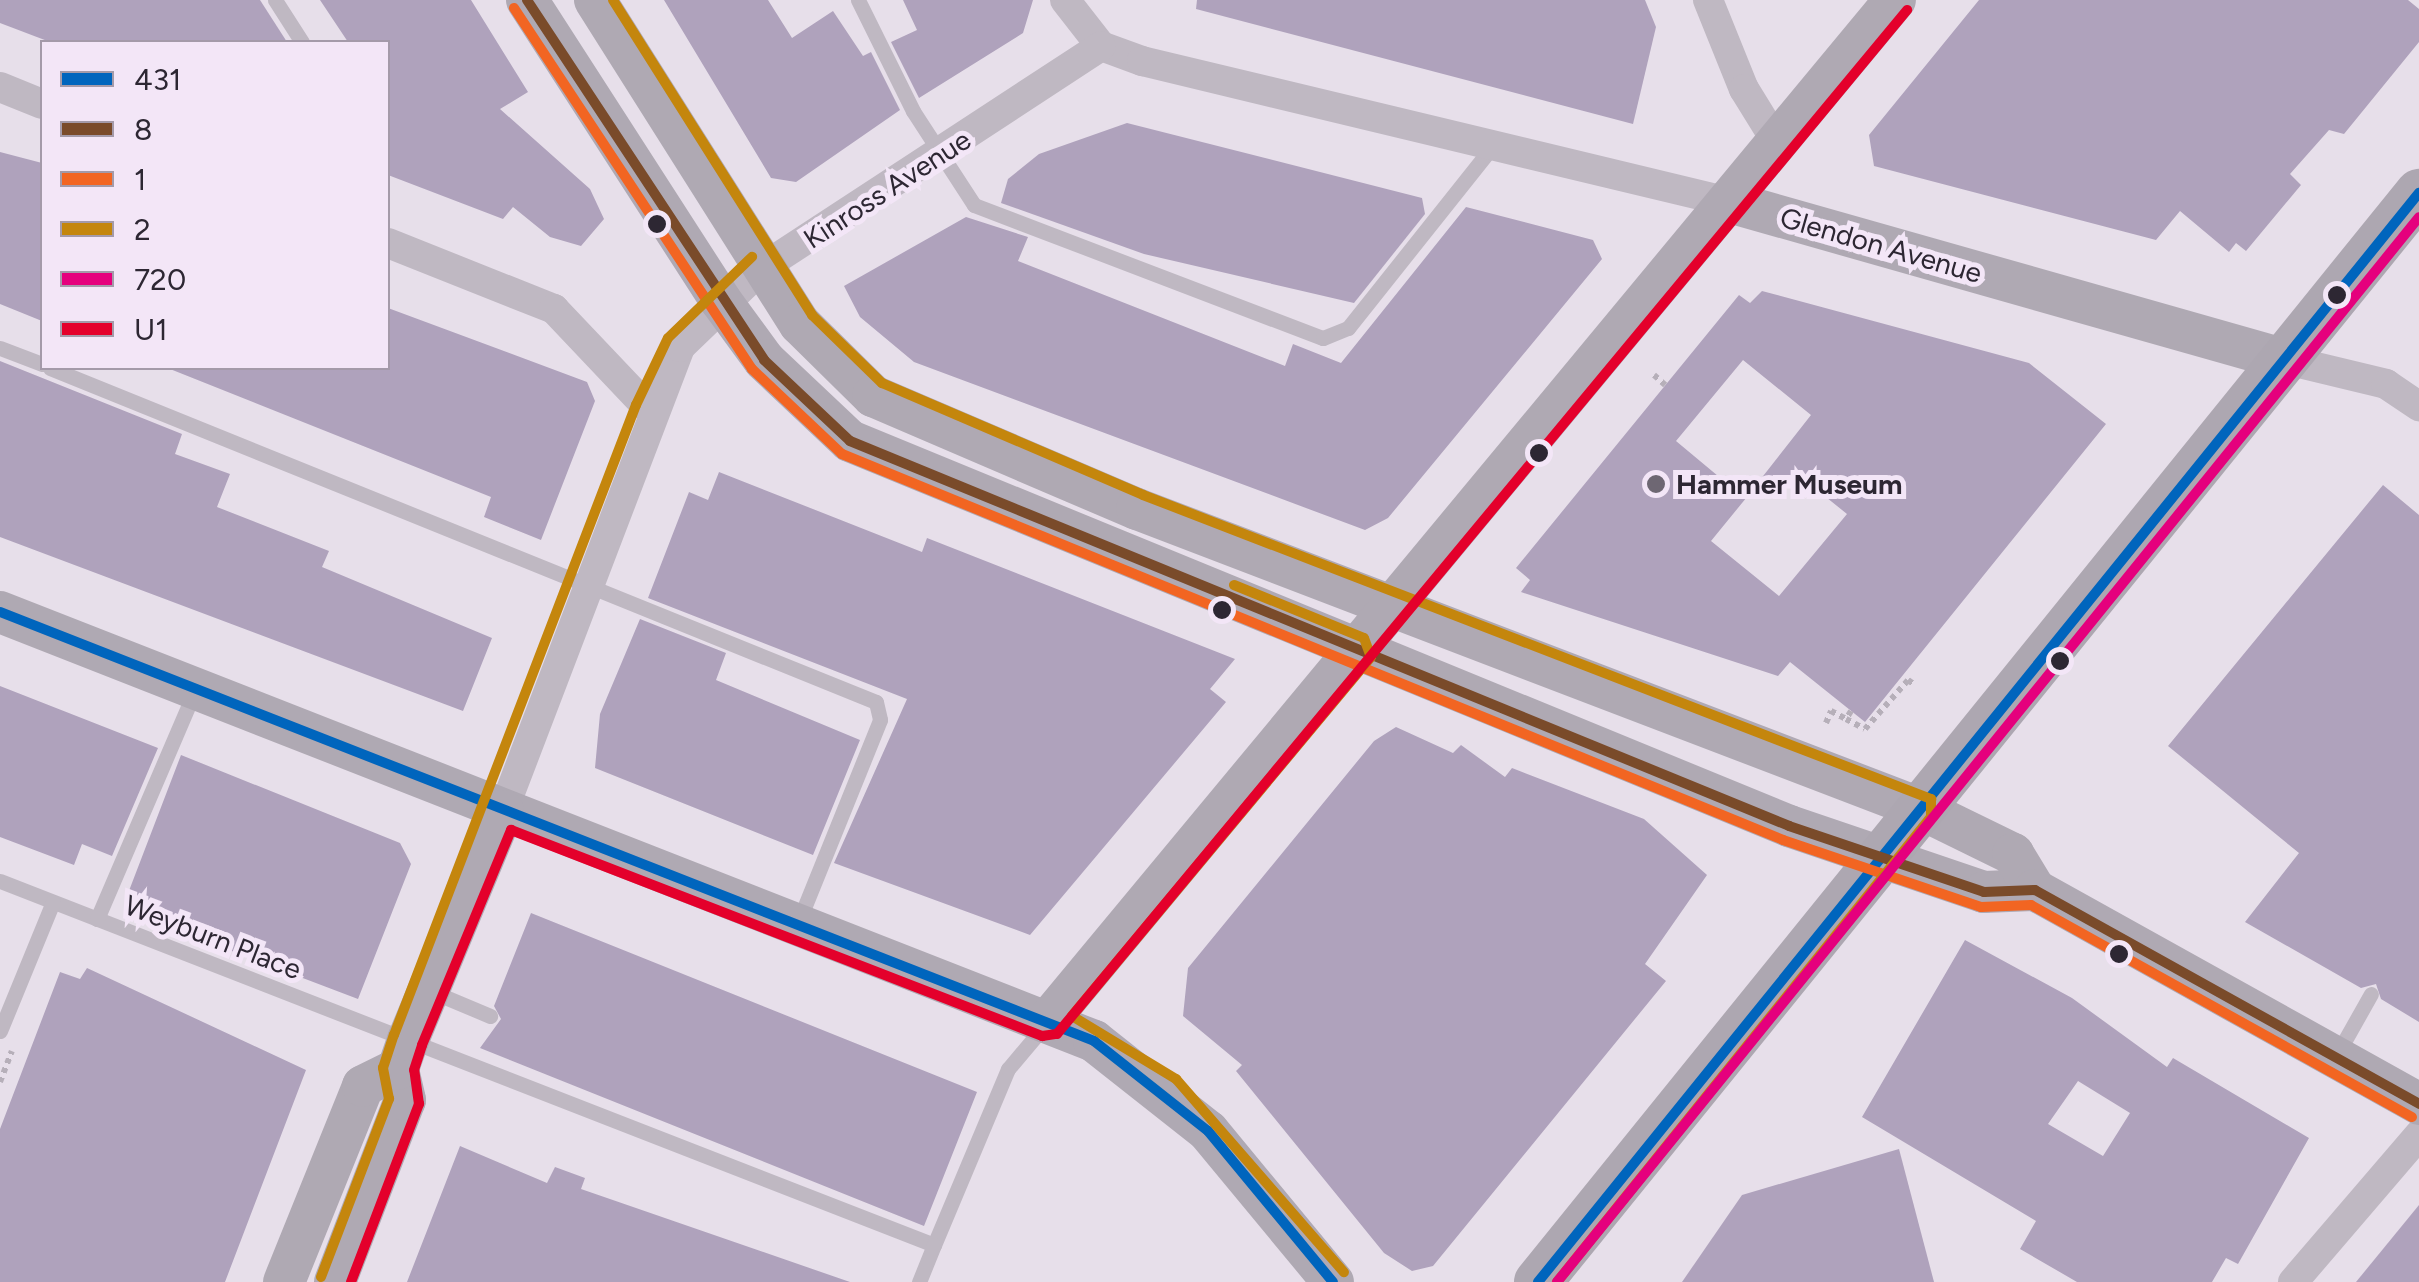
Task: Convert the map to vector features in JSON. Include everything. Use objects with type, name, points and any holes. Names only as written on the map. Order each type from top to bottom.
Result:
[{"type":"main road","points":[[1538,1282],[2419,193]]},
{"type":"street","points":[[528,0],[721,302],[764,360],[850,441],[1357,651],[1878,858],[1984,892],[2035,890]]},
{"type":"street","points":[[595,0],[762,268],[814,343],[887,403],[1394,607],[1919,808],[2013,854],[2035,890],[2419,1104]]},
{"type":"street","points":[[1065,0],[1101,46]]},
{"type":"street","points":[[1708,0],[1744,89],[1778,144]]},
{"type":"street","points":[[1047,1022],[1732,203],[1895,0]]},
{"type":"street","name":"Kinross Avenue","points":[[335,1282],[405,1100],[403,1054],[503,811],[650,410],[680,346],[721,302],[762,268],[941,155],[1101,46]]},
{"type":"street","name":"Glendon Avenue","points":[[1101,46],[1492,147],[1732,203],[2386,384],[2419,406]]},
{"type":"street","points":[[0,87],[40,103]]},
{"type":"street","points":[[390,244],[554,310],[650,410]]},
{"type":"street","points":[[0,612],[1094,1041],[1166,1090],[1332,1282]]},
{"type":"street","points":[[284,1282],[362,1086],[403,1054]]},
{"type":"street","points":[[2294,1282],[2419,1135]]},
{"type":"lane","points":[[275,0],[301,40]]},
{"type":"lane","points":[[858,0],[941,155],[974,205],[1322,338],[1348,328],[1492,147]]},
{"type":"lane","points":[[0,348],[40,363]]},
{"type":"lane","points":[[55,370],[587,580],[876,702],[880,720],[798,922]]},
{"type":"lane","points":[[97,919],[196,690]]},
{"type":"lane","name":"Weyburn Place","points":[[0,881],[97,919],[403,1054],[934,1246]]},
{"type":"lane","points":[[0,1031],[53,902]]},
{"type":"lane","points":[[429,991],[490,1016]]},
{"type":"lane","points":[[2336,1056],[2371,994]]},
{"type":"lane","points":[[919,1282],[1008,1069],[1047,1022]]},
{"type":"path","points":[[1654,376],[1665,385]]},
{"type":"path","points":[[1826,724],[1832,712],[1865,729],[1908,680],[1915,685]]},
{"type":"path","points":[[1846,719],[1852,711]]},
{"type":"building","points":[[0,0],[260,0],[286,40],[45,40],[0,23]]},
{"type":"building","points":[[320,0],[471,0],[528,92],[500,109],[590,189],[604,219],[581,246],[550,237],[513,207],[503,219],[390,176],[390,40],[347,40]]},
{"type":"building","points":[[664,0],[768,0],[792,38],[833,11],[863,56],[871,52],[900,110],[796,182],[771,178]]},
{"type":"building","points":[[903,0],[1033,0],[1023,33],[919,98],[891,42],[917,30]]},
{"type":"building","points":[[1197,0],[1645,0],[1656,27],[1633,124],[1196,9]]},
{"type":"building","points":[[1979,0],[2408,0],[2419,9],[2419,42],[2344,134],[2329,130],[2290,174],[2301,185],[2246,251],[2236,243],[2229,252],[2180,211],[2156,240],[1874,166],[1869,135]]},
{"type":"building","points":[[1127,123],[1422,198],[1425,214],[1354,303],[1144,254],[1001,203],[1008,179],[1039,154]]},
{"type":"building","points":[[0,152],[40,162],[40,320],[0,304]]},
{"type":"building","points":[[1466,207],[1593,240],[1602,259],[1388,518],[1365,530],[914,362],[860,317],[844,286],[966,217],[1028,237],[1018,261],[1285,366],[1293,344],[1341,363]]},
{"type":"building","name":"Hammer Museum","points":[[1762,291],[2029,363],[2106,424],[1865,722],[1790,662],[1778,676],[1521,592],[1530,580],[1516,568],[1739,295],[1750,303]],"holes":[[[1743,360],[1811,415],[1760,480],[1730,486],[1676,441]],[[1760,481],[1756,487],[1806,481],[1847,514],[1779,596],[1711,541]]]},
{"type":"building","points":[[390,309],[587,382],[595,401],[541,540],[484,517],[491,497],[173,370],[390,370]]},
{"type":"building","points":[[0,361],[182,434],[175,454],[230,474],[217,507],[329,551],[322,567],[492,638],[463,711],[0,537]]},
{"type":"building","points":[[719,472],[922,552],[927,538],[1235,659],[1210,689],[1226,702],[1030,935],[834,863],[907,699],[648,598],[689,492],[708,500]]},
{"type":"building","points":[[2383,485],[2419,515],[2419,1022],[2381,999],[2376,984],[2361,988],[2245,922],[2299,853],[2168,746]]},
{"type":"building","points":[[640,619],[726,653],[716,680],[860,740],[813,855],[595,768],[600,714]]},
{"type":"building","points":[[0,686],[158,748],[112,856],[82,844],[74,865],[0,837]]},
{"type":"building","points":[[1396,727],[1453,753],[1461,745],[1505,777],[1512,768],[1644,819],[1707,875],[1645,964],[1666,981],[1433,1266],[1412,1271],[1384,1253],[1236,1071],[1242,1065],[1183,1016],[1188,968],[1374,741]]},
{"type":"building","points":[[181,755],[400,843],[411,864],[358,999],[200,939],[204,927],[127,896]]},
{"type":"building","points":[[531,913],[977,1092],[924,1226],[480,1048],[501,1019],[494,1006]]},
{"type":"building","points":[[1965,940],[2072,998],[2167,1067],[2173,1058],[2309,1138],[2238,1264],[2226,1258],[2212,1282],[2077,1282],[2020,1249],[2036,1221],[1862,1117]],"holes":[[[2078,1081],[2130,1113],[2103,1156],[2048,1124]]]},
{"type":"building","points":[[87,968],[306,1070],[225,1282],[0,1282],[0,1129],[60,972],[80,979]]},
{"type":"building","points":[[460,1146],[547,1183],[555,1167],[585,1178],[581,1189],[850,1282],[407,1282]]},
{"type":"building","points":[[1899,1149],[1934,1282],[1682,1282],[1742,1195]]},
{"type":"building","points":[[2419,1205],[2419,1282],[2356,1282]]},
{"type":"transit line","name":"8","points":[[527,0],[764,360],[850,441],[1789,826],[1984,892],[2035,890],[2419,1104]]},
{"type":"transit line","name":"2","points":[[613,0],[812,315],[882,383],[1143,495],[1931,799],[1931,817],[1557,1282]]},
{"type":"transit line","name":"1","points":[[514,8],[752,369],[842,454],[1783,840],[1981,907],[2031,905],[2412,1117]]},
{"type":"transit line","name":"U1","points":[[351,1282],[419,1104],[414,1070],[422,1045],[511,830],[1042,1036],[1057,1034],[1907,10]]},
{"type":"transit line","name":"431","points":[[1538,1282],[2419,193]]},
{"type":"transit line","name":"720","points":[[1557,1282],[2419,217]]},
{"type":"transit line","name":"2","points":[[321,1277],[389,1099],[383,1068],[394,1035],[636,405],[668,338],[752,257]]},
{"type":"transit line","name":"2","points":[[1234,585],[1364,638],[1371,657],[1072,1016],[1176,1079],[1344,1272]]},
{"type":"transit line","name":"431","points":[[0,612],[1094,1041],[1208,1131],[1333,1282]]},
{"type":"place","name":"Hammer Museum","points":[[1656,484]]}]
